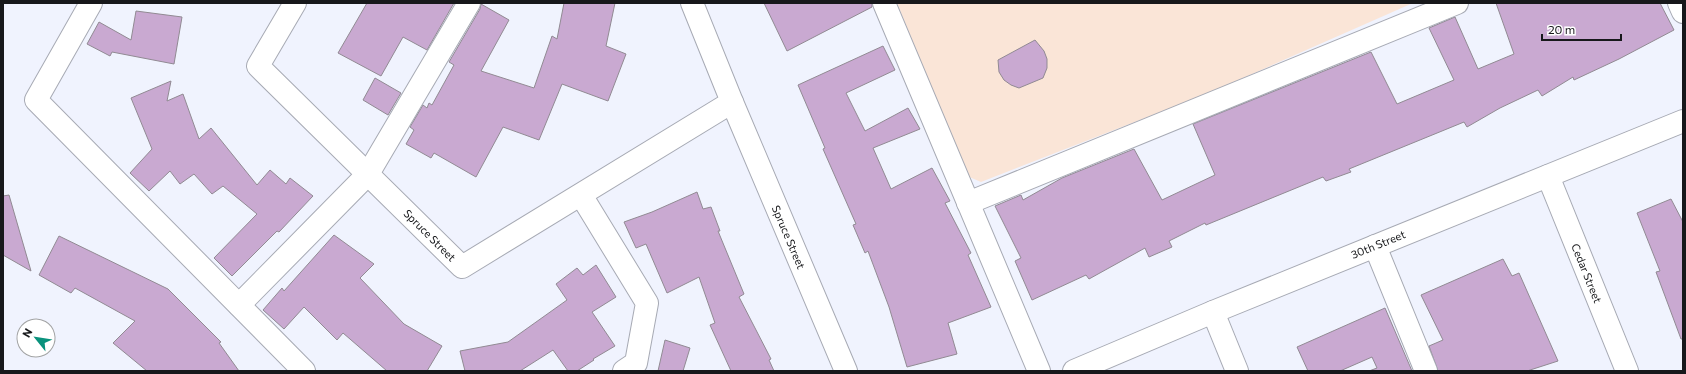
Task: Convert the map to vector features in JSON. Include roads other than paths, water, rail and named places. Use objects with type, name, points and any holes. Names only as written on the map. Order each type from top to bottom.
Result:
[{"type":"street","points":[[91,3],[36,100],[304,371]]},
{"type":"street","name":"Spruce Street","points":[[295,3],[258,66],[462,267],[732,102]]},
{"type":"street","points":[[239,305],[368,174],[469,3]]},
{"type":"street","name":"Spruce Street","points":[[692,3],[732,102],[846,371]]},
{"type":"street","points":[[884,3],[1038,371]]},
{"type":"street","points":[[968,203],[1458,3]]},
{"type":"street","points":[[1679,3],[1683,12]]},
{"type":"street","name":"30th Street","points":[[1074,371],[1213,312],[1683,121]]},
{"type":"street","name":"Cedar Street","points":[[1548,176],[1627,371]]},
{"type":"street","points":[[581,195],[647,303],[636,363],[624,371]]},
{"type":"street","points":[[1375,246],[1426,371]]},
{"type":"street","points":[[1213,312],[1237,371]]}]
